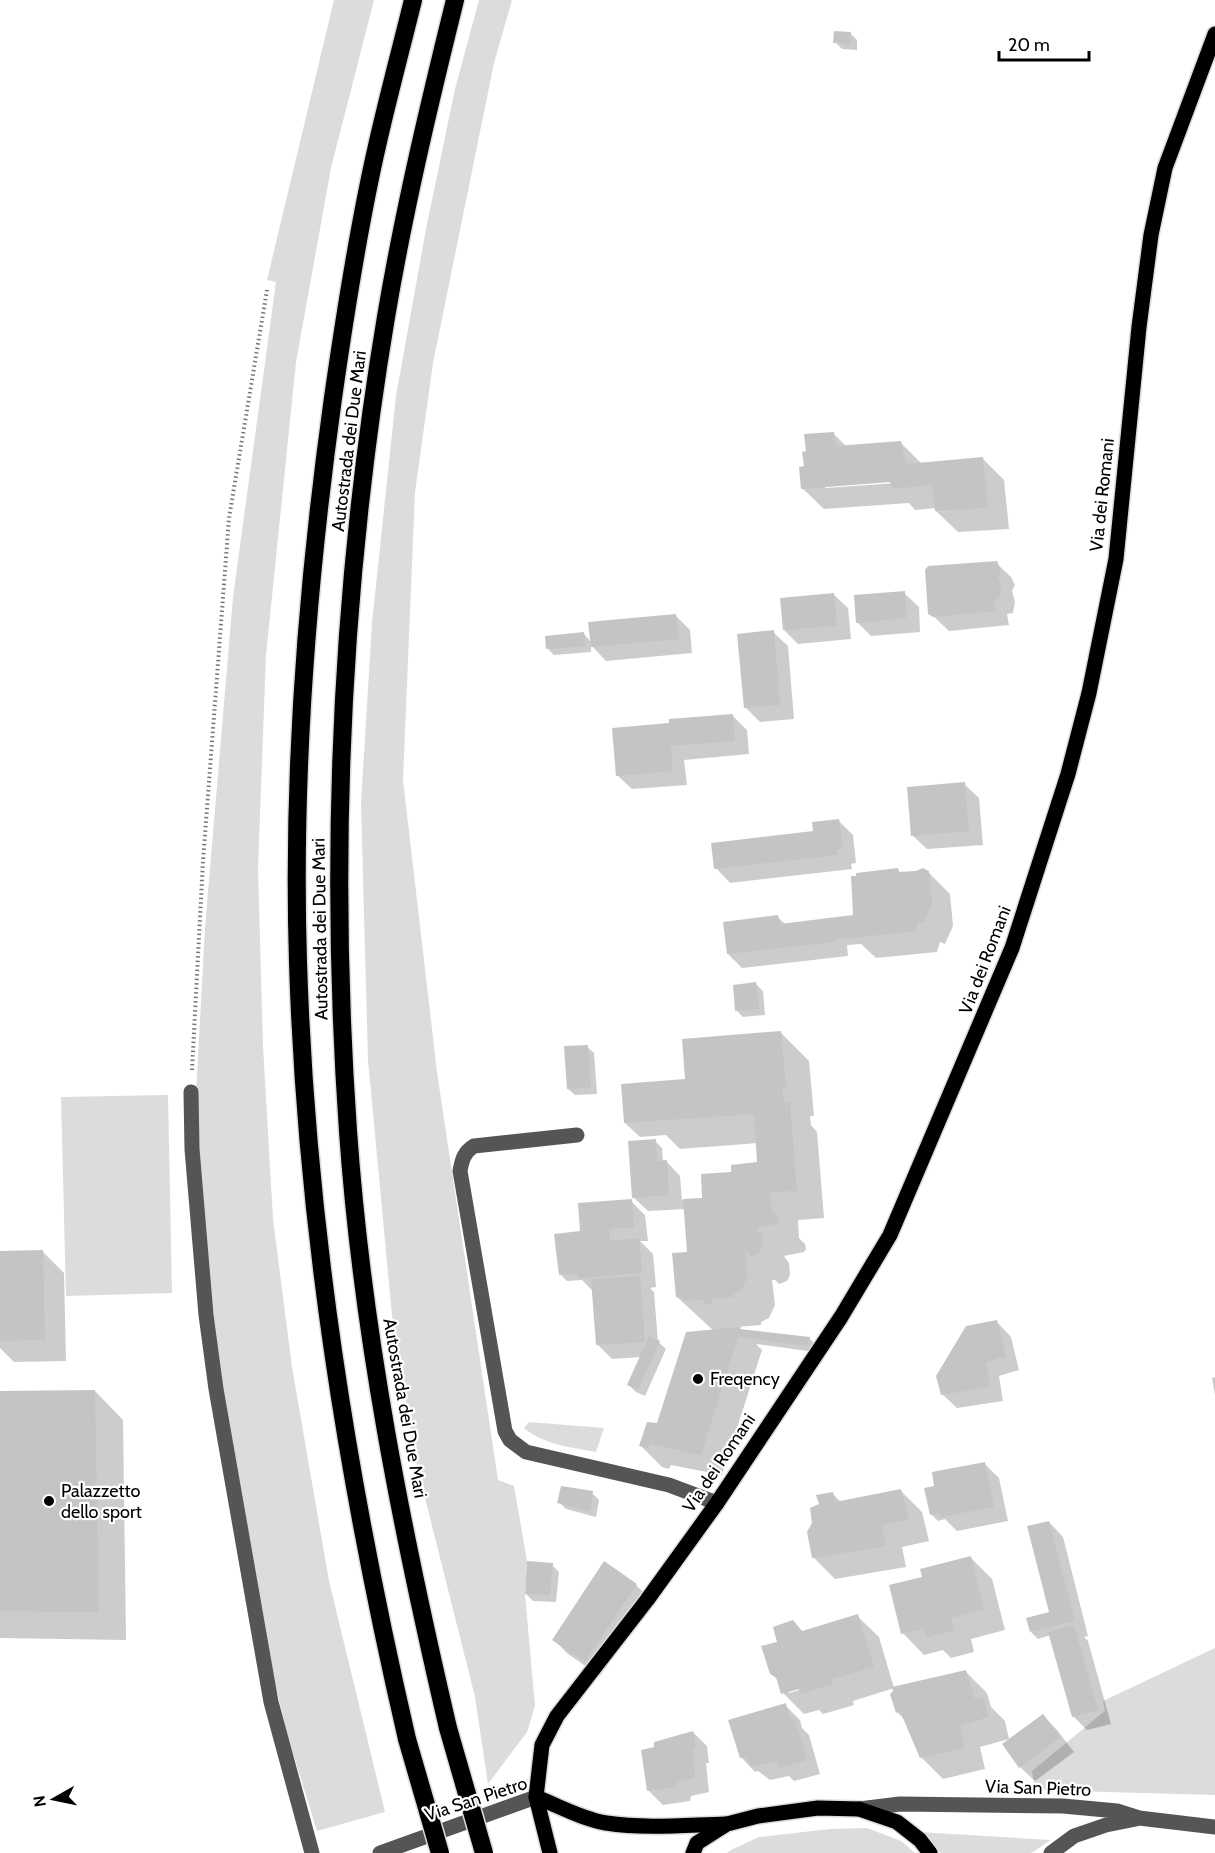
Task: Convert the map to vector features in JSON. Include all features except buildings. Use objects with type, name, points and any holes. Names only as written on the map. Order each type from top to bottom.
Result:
[{"type":"highway","name":"Autostrada dei Due Mari","points":[[413,0],[374,160],[345,310],[322,474],[305,660],[298,794],[298,961],[308,1138],[324,1296],[348,1460],[379,1620],[406,1739],[440,1853]]},
{"type":"highway","name":"Autostrada dei Due Mari","points":[[455,0],[417,158],[386,318],[363,479],[348,640],[340,793],[339,958],[348,1133],[365,1291],[390,1453],[421,1611],[448,1728],[484,1853]]},
{"type":"main road","name":"Via dei Romani","points":[[550,1853],[536,1797],[539,1759],[547,1733],[717,1503],[842,1317],[891,1235],[942,1118],[1022,921],[1068,774],[1089,693],[1113,571],[1151,235],[1166,168],[1215,34]]},
{"type":"main road","name":"Via San Pietro","points":[[536,1797],[581,1816],[604,1822],[648,1827],[727,1824]]},
{"type":"main road","points":[[682,1853],[695,1848],[727,1824],[758,1816],[818,1808],[859,1809],[897,1822],[920,1840],[930,1853]]},
{"type":"street","points":[[191,1092],[192,1149],[206,1315],[216,1389],[272,1702],[312,1853]]},
{"type":"street","points":[[577,1135],[474,1146],[467,1150],[462,1161],[460,1171],[505,1431],[510,1440],[526,1452],[669,1485],[717,1503]]},
{"type":"street","name":"Via San Pietro","points":[[380,1853],[536,1797]]},
{"type":"street","name":"Via San Pietro","points":[[859,1809],[900,1804],[1063,1806],[1117,1811],[1139,1818],[1215,1827]]},
{"type":"street","points":[[1051,1853],[1074,1836],[1106,1825],[1139,1818]]},
{"type":"path","points":[[191,1092],[203,861],[229,518],[267,290]]},
{"type":"shaded area","points":[[334,0],[374,0],[331,168],[296,362],[266,655],[258,868],[263,1046],[273,1219],[292,1367],[329,1581],[385,1812],[317,1831],[288,1737],[266,1646],[226,1412],[209,1298],[200,1191],[196,1093],[205,928],[233,597],[276,282],[267,280]]},
{"type":"shaded area","points":[[479,0],[512,0],[494,63],[433,363],[415,492],[403,780],[437,1072],[498,1480],[514,1486],[527,1561],[525,1594],[535,1706],[527,1732],[488,1784],[475,1697],[415,1458],[392,1315],[368,1060],[361,803],[372,623],[396,396],[426,229],[455,89]]},
{"type":"shaded area","points":[[168,1095],[172,1293],[66,1296],[61,1097]]},
{"type":"shaded area","points":[[529,1422],[604,1428],[596,1452],[540,1438],[524,1428]]},
{"type":"shaded area","points":[[1215,1648],[1215,1795],[1035,1790],[1032,1771],[1105,1711],[1103,1701]]},
{"type":"shaded area","points":[[867,1828],[901,1841],[915,1853],[727,1853],[759,1837],[830,1829]]},
{"type":"shaded area","points":[[919,1832],[1051,1840],[1031,1853],[941,1853]]},
{"type":"place","name":"Freqency","points":[[698,1379]]},
{"type":"place","name":"Palazzetto dello sport","points":[[49,1501]]}]
